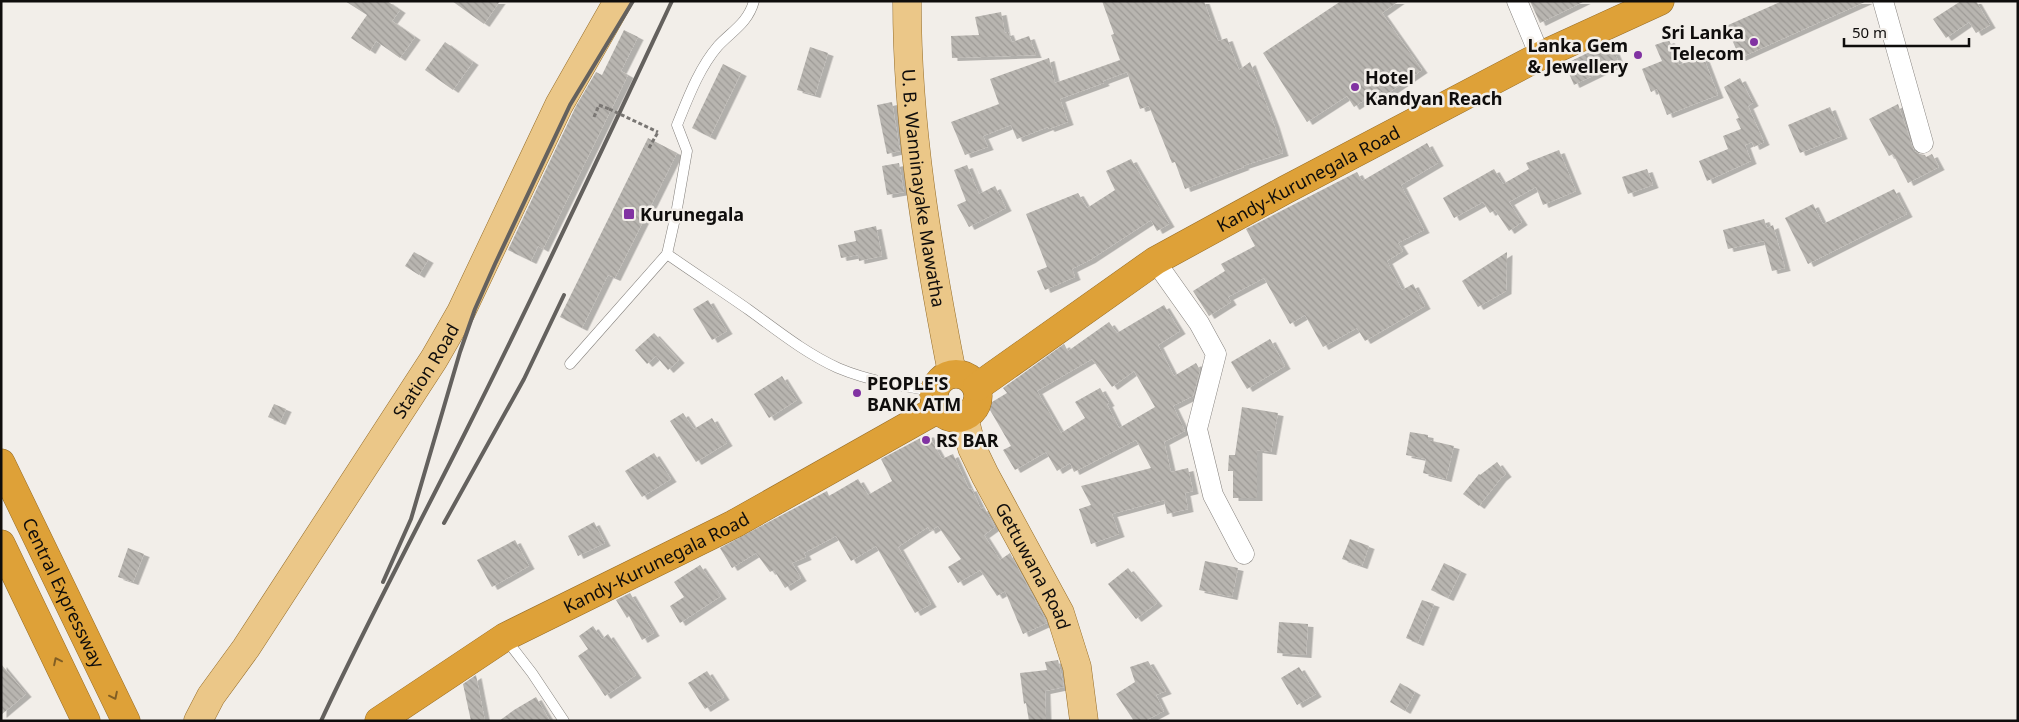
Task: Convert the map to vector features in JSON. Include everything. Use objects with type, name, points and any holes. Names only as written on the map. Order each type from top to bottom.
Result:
[{"type":"highway","name":"Kandy-Kurunegala Road","points":[[977,387],[1155,261],[1285,190],[1540,56],[1660,1]]},
{"type":"highway","points":[[967,376],[977,387],[976,406],[964,417],[948,417],[941,391],[967,376]]},
{"type":"highway","name":"Kandy-Kurunegala Road","points":[[378,721],[505,637],[734,524],[941,391]]},
{"type":"highway","name":"Central Expressway","points":[[1,464],[126,721]]},
{"type":"highway","name":"Central Expressway","points":[[1,544],[86,721]]},
{"type":"main road","name":"Station Road","points":[[198,721],[211,696],[246,648],[434,359],[461,312],[559,105],[618,1]]},
{"type":"main road","name":"U. B. Wanninayake Mawatha","points":[[907,1],[912,128],[928,245],[941,391]]},
{"type":"main road","name":"Gettuwana Road","points":[[964,417],[972,448],[985,475],[1060,613],[1077,667],[1084,721]]},
{"type":"street","points":[[1517,1],[1540,56]]},
{"type":"street","points":[[1883,1],[1923,143]]},
{"type":"street","points":[[1155,261],[1199,323],[1216,354],[1196,430],[1213,495],[1244,554]]},
{"type":"lane","points":[[570,364],[667,254],[687,151],[677,125],[705,65],[718,46],[741,26],[754,1]]},
{"type":"lane","points":[[667,254],[793,343],[816,357],[868,378],[898,386],[941,391]]},
{"type":"lane","points":[[505,637],[564,721]]},
{"type":"path","points":[[594,117],[599,105],[658,132],[649,148]]},
{"type":"building","points":[[345,1],[387,1],[400,10],[392,21],[415,37],[400,58],[376,41],[370,51],[351,38],[367,15]]},
{"type":"building","points":[[452,1],[500,1],[484,24]]},
{"type":"building","points":[[1102,1],[1204,1],[1218,41],[1227,38],[1239,70],[1250,62],[1283,153],[1243,166],[1185,189],[1175,162],[1172,163],[1149,106],[1140,109],[1127,72],[1103,81],[1104,83],[1060,99],[1068,122],[1049,129],[1048,127],[1017,139],[1011,125],[983,136],[988,147],[965,155],[951,122],[999,104],[990,79],[1049,58],[1055,83],[1120,60],[1111,35],[1114,34]]},
{"type":"building","points":[[1341,1],[1399,1],[1382,13],[1422,70],[1384,96],[1380,90],[1354,107],[1347,96],[1307,122],[1263,53]]},
{"type":"building","points":[[1530,1],[1585,1],[1540,23]]},
{"type":"building","name":"Sri Lanka Telecom","points":[[1782,1],[1867,1],[1740,58],[1726,26]]},
{"type":"building","points":[[1961,1],[1976,1],[1990,25],[1976,33],[1969,22],[1946,38],[1933,19]]},
{"type":"building","points":[[1001,12],[1005,33],[1008,32],[1012,42],[1029,36],[1036,55],[952,58],[951,36],[979,35],[975,17]]},
{"type":"building","points":[[624,30],[638,37],[621,71],[628,75],[543,249],[538,246],[531,261],[508,250],[576,106],[596,72],[602,75]]},
{"type":"building","points":[[1669,40],[1679,65],[1703,56],[1718,95],[1667,115],[1657,89],[1651,92],[1642,69],[1662,61],[1655,45]]},
{"type":"building","points":[[445,42],[473,62],[453,90],[425,70]]},
{"type":"building","points":[[1610,42],[1619,63],[1574,85],[1565,64]]},
{"type":"building","points":[[810,47],[828,53],[815,95],[797,90]]},
{"type":"building","points":[[723,64],[741,73],[710,137],[692,128]]},
{"type":"building","points":[[1740,78],[1753,103],[1748,106],[1764,142],[1754,147],[1752,142],[1745,145],[1751,161],[1707,181],[1699,161],[1728,149],[1723,136],[1741,129],[1736,119],[1739,118],[1724,87]]},
{"type":"building","points":[[892,102],[900,151],[887,154],[877,105]]},
{"type":"building","points":[[1898,104],[1914,151],[1926,157],[1932,154],[1939,167],[1908,183],[1893,154],[1889,156],[1869,119]]},
{"type":"building","points":[[1830,107],[1842,136],[1800,153],[1788,125]]},
{"type":"building","name":"Kurunegala","points":[[648,138],[677,153],[615,278],[608,275],[582,328],[560,317]]},
{"type":"building","points":[[1427,143],[1438,163],[1401,185],[1424,230],[1398,243],[1403,251],[1387,261],[1402,290],[1413,284],[1425,306],[1365,341],[1357,328],[1323,347],[1305,315],[1290,324],[1264,278],[1228,297],[1231,302],[1209,316],[1193,291],[1225,271],[1221,264],[1255,246],[1246,229],[1357,172],[1362,181]]},
{"type":"building","points":[[1559,150],[1576,191],[1543,205],[1536,187],[1509,202],[1522,222],[1509,231],[1495,210],[1490,213],[1483,202],[1454,218],[1443,198],[1494,169],[1503,184],[1529,169],[1526,163]]},
{"type":"building","points":[[1131,159],[1169,224],[1157,231],[1151,220],[1090,260],[1072,269],[1075,277],[1045,290],[1037,271],[1047,267],[1026,214],[1078,193],[1087,208],[1115,190],[1106,171]]},
{"type":"building","points":[[899,163],[904,192],[887,195],[882,166]]},
{"type":"building","points":[[967,165],[979,194],[995,186],[1006,208],[969,227],[957,205],[966,201],[954,170]]},
{"type":"building","points":[[1647,169],[1653,185],[1628,194],[1622,177]]},
{"type":"building","points":[[1894,189],[1907,214],[1808,264],[1785,218],[1813,204],[1823,224]]},
{"type":"building","points":[[1764,219],[1767,228],[1773,225],[1785,268],[1772,271],[1764,241],[1728,249],[1723,230]]},
{"type":"building","points":[[876,226],[882,256],[859,261],[858,255],[841,258],[838,245],[856,241],[854,231]]},
{"type":"building","points":[[414,252],[428,260],[419,275],[405,266]]},
{"type":"building","points":[[1507,252],[1506,291],[1478,307],[1462,281]]},
{"type":"building","points":[[708,300],[727,331],[712,340],[693,309]]},
{"type":"building","points":[[1164,305],[1180,331],[1158,345],[1174,376],[1196,363],[1200,370],[1193,396],[1173,406],[1185,431],[1164,442],[1171,472],[1188,468],[1193,491],[1185,493],[1188,509],[1167,514],[1164,500],[1112,514],[1119,534],[1091,544],[1079,509],[1091,505],[1081,486],[1151,468],[1136,440],[1074,472],[1070,463],[1057,471],[1046,452],[1015,470],[1003,450],[1011,446],[987,405],[1007,393],[1003,388],[1064,344],[1068,351],[1109,322],[1117,333]],"holes":[[[1092,359],[1112,387],[1134,371],[1155,407],[1119,428],[1107,404],[1109,403],[1100,388],[1075,402],[1085,418],[1061,433],[1037,391]]]},
{"type":"building","points":[[654,333],[679,360],[668,370],[656,356],[647,364],[635,350]]},
{"type":"building","points":[[1270,339],[1285,366],[1247,389],[1231,362]]},
{"type":"building","points":[[782,376],[797,400],[769,418],[754,394]]},
{"type":"building","points":[[274,404],[286,409],[280,422],[268,417]]},
{"type":"building","points":[[1242,407],[1278,413],[1271,452],[1257,450],[1257,498],[1233,498],[1233,471],[1228,471],[1229,455],[1235,455]]},
{"type":"building","points":[[683,413],[694,429],[712,418],[727,443],[696,462],[670,421]]},
{"type":"building","points":[[1410,432],[1428,435],[1428,440],[1454,446],[1446,479],[1423,473],[1426,459],[1406,455]]},
{"type":"building","points":[[928,434],[942,459],[953,454],[969,489],[971,488],[981,509],[984,507],[995,527],[984,535],[1000,560],[1010,553],[1047,623],[1023,634],[1005,591],[997,596],[980,570],[958,583],[948,567],[961,559],[938,526],[930,531],[928,527],[898,547],[931,604],[915,613],[876,546],[851,561],[836,536],[804,553],[806,557],[792,563],[801,578],[785,588],[774,570],[770,572],[756,553],[732,568],[720,548],[827,491],[829,496],[858,479],[868,495],[892,481],[881,459]]},
{"type":"building","points":[[654,453],[671,479],[642,497],[625,471]]},
{"type":"building","points":[[1497,462],[1506,474],[1479,506],[1463,494],[1479,474]]},
{"type":"building","points":[[594,522],[605,543],[578,556],[568,536]]},
{"type":"building","points":[[1350,539],[1369,546],[1362,566],[1342,559]]},
{"type":"building","points":[[515,540],[529,566],[492,587],[477,560]]},
{"type":"building","points":[[128,548],[144,554],[133,582],[118,577]]},
{"type":"building","points":[[1205,561],[1238,568],[1232,597],[1199,590]]},
{"type":"building","points":[[1444,563],[1461,571],[1448,598],[1431,590]]},
{"type":"building","points":[[700,565],[721,596],[680,623],[670,606],[684,597],[674,582]]},
{"type":"building","points":[[1128,568],[1157,603],[1136,619],[1108,584]]},
{"type":"building","points":[[630,593],[654,633],[642,640],[629,616],[627,618],[616,600]]},
{"type":"building","points":[[1422,600],[1434,604],[1418,643],[1406,638]]},
{"type":"building","points":[[1279,622],[1308,624],[1306,655],[1277,653]]},
{"type":"building","points":[[593,626],[602,639],[608,634],[636,675],[605,696],[578,656],[588,649],[579,636]]},
{"type":"building","points":[[1058,660],[1064,687],[1045,691],[1046,720],[1029,721],[1026,703],[1024,704],[1020,673],[1047,670],[1045,662]]},
{"type":"building","points":[[1148,661],[1166,691],[1156,695],[1164,711],[1145,721],[1134,721],[1116,694],[1135,682],[1130,667]]},
{"type":"building","points":[[1,664],[26,694],[1,715]]},
{"type":"building","points":[[1299,667],[1316,694],[1297,705],[1281,678]]},
{"type":"building","points":[[707,671],[724,697],[705,709],[688,683]]},
{"type":"building","points":[[476,675],[485,721],[471,721],[463,684]]},
{"type":"building","points":[[1400,683],[1415,692],[1405,711],[1390,702]]},
{"type":"building","points":[[536,697],[550,721],[499,721],[514,710]]},
{"type":"railway","points":[[383,582],[411,519],[460,352],[475,309],[570,105],[633,1]]},
{"type":"railway","points":[[321,721],[374,611],[520,323],[672,1]]},
{"type":"railway","points":[[444,523],[524,379],[564,295]]},
{"type":"place","name":"Sri Lanka Telecom","points":[[1754,42]]},
{"type":"place","name":"Lanka Gem & Jewellery","points":[[1638,55]]},
{"type":"place","name":"Hotel Kandyan Reach","points":[[1355,87]]},
{"type":"place","name":"Kurunegala","points":[[629,214]]},
{"type":"place","name":"PEOPLE'S BANK ATM","points":[[857,393]]},
{"type":"place","name":"RS BAR","points":[[926,440]]}]
